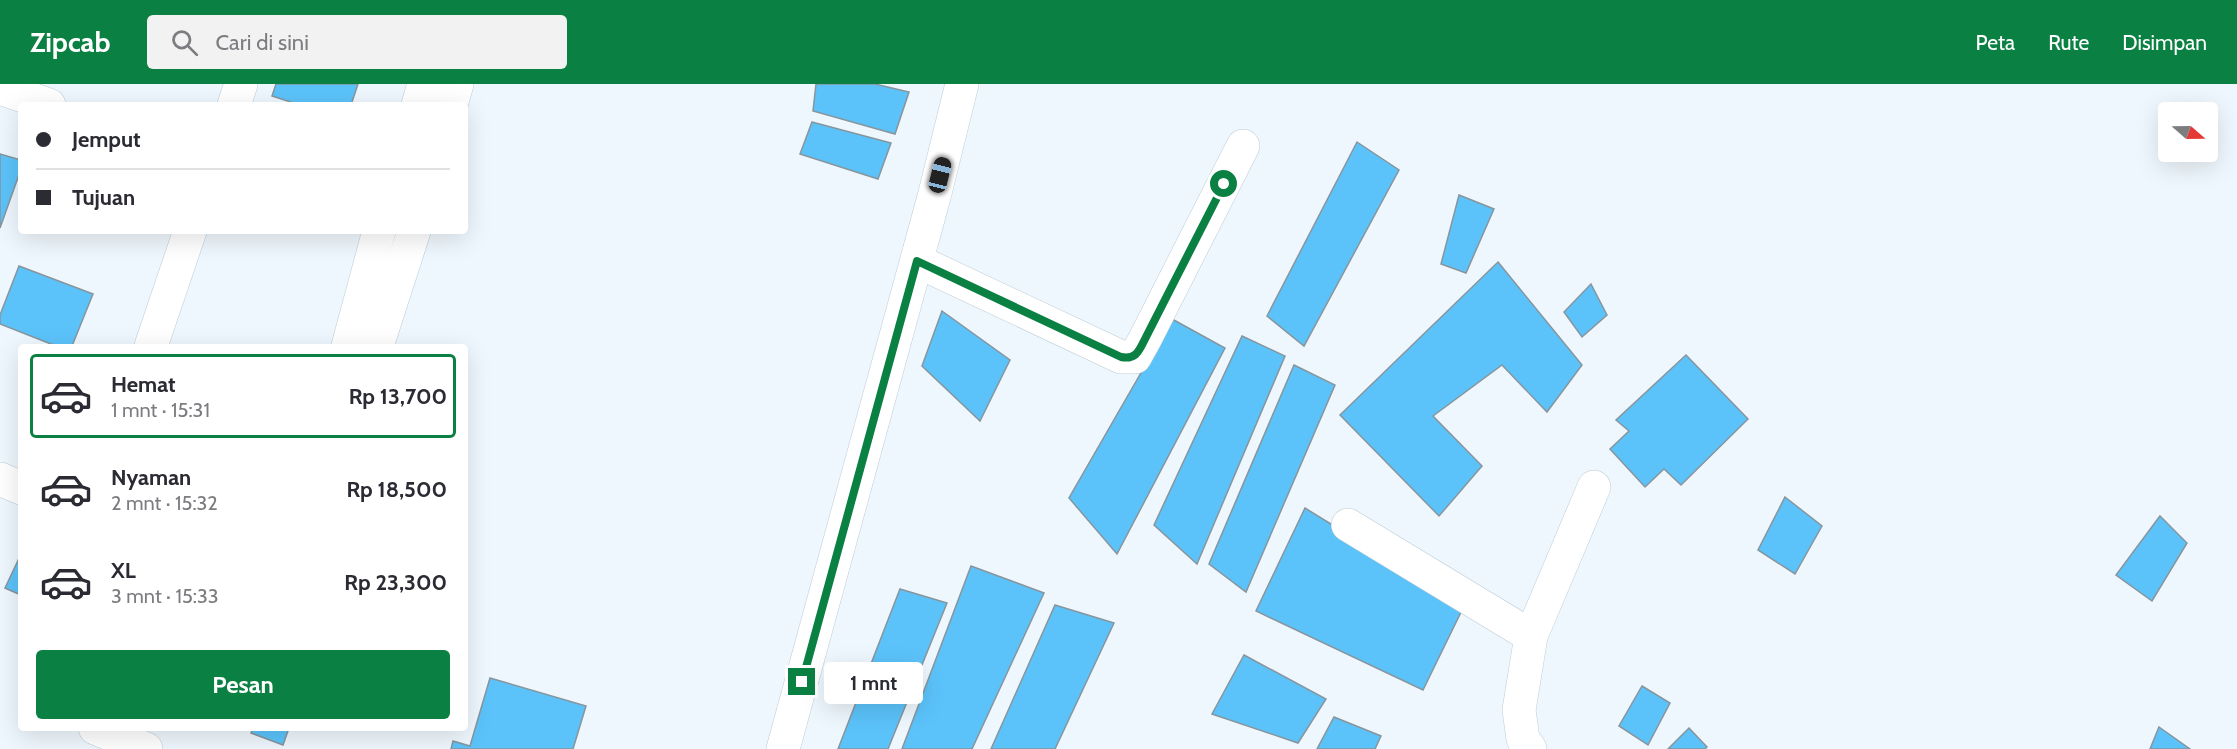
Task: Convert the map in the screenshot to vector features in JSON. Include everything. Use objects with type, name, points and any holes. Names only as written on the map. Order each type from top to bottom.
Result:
[{"type":"street","points":[[235,102],[241,84]]},
{"type":"street","points":[[419,102],[424,84]]},
{"type":"street","points":[[452,102],[457,84]]},
{"type":"street","points":[[783,749],[917,261],[962,84]]},
{"type":"street","points":[[0,87],[41,102]]},
{"type":"street","points":[[917,261],[1121,357],[1134,357],[1243,146]]},
{"type":"street","points":[[153,344],[189,234]]},
{"type":"street","points":[[349,344],[378,234]]},
{"type":"street","points":[[378,344],[412,237],[396,234]]},
{"type":"street","points":[[0,479],[18,487]]},
{"type":"street","points":[[1530,749],[1522,739],[1519,710],[1531,636],[1594,487]]},
{"type":"street","points":[[1348,525],[1531,636]]},
{"type":"street","points":[[102,731],[146,749]]},
{"type":"building","points":[[276,84],[358,84],[352,102],[291,102],[272,96]]},
{"type":"building","points":[[816,84],[875,84],[909,92],[895,134],[813,111]]},
{"type":"building","points":[[812,122],[891,143],[878,179],[800,154]]},
{"type":"building","points":[[1357,142],[1399,170],[1304,346],[1267,316]]},
{"type":"building","points":[[0,154],[18,159],[18,177],[0,228]]},
{"type":"building","points":[[1459,195],[1494,209],[1466,273],[1441,264]]},
{"type":"building","points":[[1498,262],[1582,365],[1547,412],[1502,365],[1433,416],[1482,466],[1439,516],[1340,415]]},
{"type":"building","points":[[19,266],[93,294],[73,344],[51,344],[0,324],[0,315]]},
{"type":"building","points":[[1591,284],[1607,315],[1582,337],[1564,312]]},
{"type":"building","points":[[942,311],[1010,360],[980,421],[922,366]]},
{"type":"building","points":[[1172,319],[1225,348],[1117,554],[1069,498]]},
{"type":"building","points":[[1242,336],[1285,356],[1197,564],[1154,525]]},
{"type":"building","points":[[1686,355],[1748,419],[1681,485],[1664,469],[1645,487],[1610,449],[1629,431],[1616,420]]},
{"type":"building","points":[[1294,365],[1335,385],[1246,592],[1209,564]]},
{"type":"building","points":[[1785,497],[1822,526],[1795,574],[1758,550]]},
{"type":"building","points":[[1305,508],[1464,606],[1423,690],[1256,611]]},
{"type":"building","points":[[2160,516],[2187,543],[2152,601],[2116,575]]},
{"type":"building","points":[[18,560],[18,594],[5,588]]},
{"type":"building","points":[[971,566],[1044,593],[972,749],[902,749]]},
{"type":"building","points":[[900,589],[947,603],[888,749],[838,749]]},
{"type":"building","points":[[1055,605],[1114,623],[1055,749],[991,749]]},
{"type":"building","points":[[1244,655],[1326,699],[1298,743],[1212,714]]},
{"type":"building","points":[[490,678],[586,706],[573,749],[451,749],[453,741],[470,746]]},
{"type":"building","points":[[1642,686],[1670,703],[1648,745],[1619,726]]},
{"type":"building","points":[[1334,717],[1381,736],[1375,749],[1317,749]]},
{"type":"building","points":[[2159,727],[2190,749],[2150,749]]},
{"type":"building","points":[[1689,728],[1707,747],[1705,749],[1668,749]]},
{"type":"building","points":[[252,731],[288,731],[283,745],[251,733]]},
{"type":"route","points":[[802,682],[917,261],[1067,333],[1121,357],[1131,358],[1137,353],[1145,339],[1224,184]]}]
